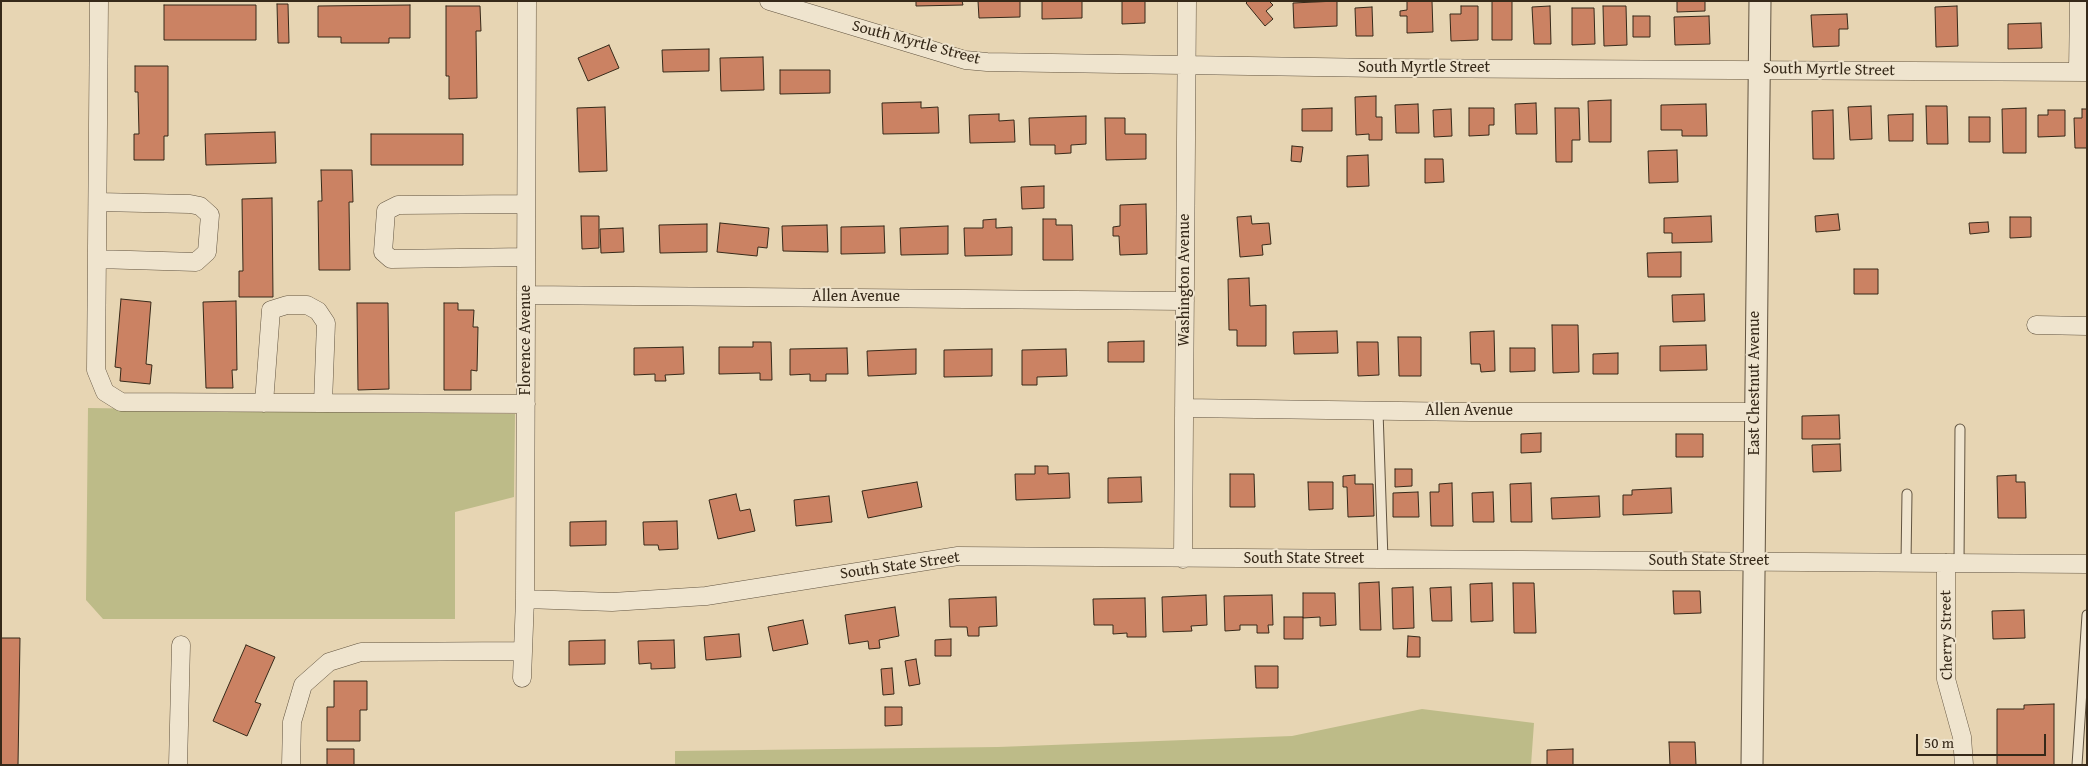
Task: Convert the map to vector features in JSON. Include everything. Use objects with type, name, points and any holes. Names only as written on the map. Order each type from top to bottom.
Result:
[{"type":"street","points":[[99,1],[96,370],[105,392],[121,402],[526,404]]},
{"type":"street","name":"Florence Avenue","points":[[522,678],[525,599],[527,1]]},
{"type":"street","name":"South Myrtle Street","points":[[769,1],[964,60],[987,62],[1380,68],[2083,72]]},
{"type":"street","name":"Washington Avenue","points":[[1183,558],[1187,1]]},
{"type":"street","name":"East Chestnut Avenue","points":[[1752,765],[1760,1]]},
{"type":"street","points":[[2079,1],[2083,72]]},
{"type":"street","points":[[97,259],[196,262],[208,252],[210,215],[200,206],[190,204],[98,202]]},
{"type":"street","points":[[526,204],[398,204],[386,211],[383,252],[391,259],[526,257]]},
{"type":"street","name":"Allen Avenue","points":[[526,295],[1185,301]]},
{"type":"street","points":[[264,403],[272,310],[287,305],[307,305],[318,311],[326,323],[323,403]]},
{"type":"street","points":[[2036,325],[2087,326]]},
{"type":"street","name":"Allen Avenue","points":[[1184,408],[1378,411],[1755,412]]},
{"type":"street","name":"South State Street","points":[[525,599],[612,602],[706,596],[958,556],[2087,564]]},
{"type":"street","name":"Cherry Street","points":[[1953,563],[1946,679],[1962,737],[1964,765]]},
{"type":"street","points":[[178,765],[181,645]]},
{"type":"street","points":[[291,765],[292,722],[303,685],[329,662],[361,652],[523,652]]},
{"type":"lane","points":[[1378,411],[1382,560]]},
{"type":"lane","points":[[1953,563],[1960,429]]},
{"type":"lane","points":[[1906,562],[1907,494]]},
{"type":"lane","points":[[2077,765],[2087,616]]},
{"type":"shaded area","points":[[88,408],[515,414],[514,497],[455,512],[455,619],[103,619],[86,600]]},
{"type":"shaded area","points":[[1422,709],[1534,723],[1531,765],[675,765],[675,751],[998,747],[1292,736]]},
{"type":"building","points":[[916,1],[962,1],[963,5],[916,6]]},
{"type":"building","points":[[978,1],[1020,1],[1020,17],[979,18]]},
{"type":"building","points":[[1042,1],[1082,1],[1082,18],[1042,19]]},
{"type":"building","points":[[1122,1],[1145,1],[1145,23],[1122,24]]},
{"type":"building","points":[[1248,1],[1269,1],[1273,5],[1266,11],[1273,19],[1265,26],[1246,3]]},
{"type":"building","points":[[1337,1],[1337,26],[1294,28],[1293,3]]},
{"type":"building","points":[[1407,1],[1432,1],[1433,32],[1407,33],[1407,16],[1400,16],[1400,11],[1407,10]]},
{"type":"building","points":[[1492,1],[1512,1],[1512,40],[1492,40]]},
{"type":"building","points":[[1677,1],[1705,1],[1705,11],[1677,12]]},
{"type":"building","points":[[277,4],[288,4],[289,43],[278,43]]},
{"type":"building","points":[[164,5],[256,5],[256,40],[164,40]]},
{"type":"building","points":[[410,5],[410,38],[389,38],[389,43],[341,43],[341,37],[318,37],[318,6]]},
{"type":"building","points":[[446,6],[480,6],[481,31],[476,31],[477,98],[449,99],[449,76],[446,76]]},
{"type":"building","points":[[1461,6],[1478,6],[1478,40],[1451,41],[1450,14],[1461,14]]},
{"type":"building","points":[[1550,6],[1551,44],[1534,44],[1532,7]]},
{"type":"building","points":[[1603,6],[1626,6],[1627,45],[1604,46]]},
{"type":"building","points":[[1957,6],[1958,46],[1936,47],[1935,7]]},
{"type":"building","points":[[1372,7],[1373,36],[1356,36],[1355,8]]},
{"type":"building","points":[[1572,8],[1594,8],[1595,44],[1572,45]]},
{"type":"building","points":[[1847,14],[1848,29],[1839,29],[1839,46],[1813,47],[1811,15]]},
{"type":"building","points":[[1633,16],[1650,16],[1650,37],[1633,37]]},
{"type":"building","points":[[1709,16],[1710,44],[1675,45],[1674,17]]},
{"type":"building","points":[[2041,23],[2042,48],[2008,49],[2008,24]]},
{"type":"building","points":[[609,45],[619,68],[588,81],[578,58]]},
{"type":"building","points":[[709,49],[709,71],[663,72],[662,50]]},
{"type":"building","points":[[763,57],[764,90],[721,91],[720,58]]},
{"type":"building","points":[[135,66],[168,66],[168,136],[164,136],[164,160],[134,160],[134,134],[139,134],[138,92],[135,92]]},
{"type":"building","points":[[780,70],[830,70],[830,93],[780,94]]},
{"type":"building","points":[[1376,96],[1376,117],[1382,117],[1382,140],[1369,140],[1369,134],[1356,135],[1355,97]]},
{"type":"building","points":[[1611,100],[1611,142],[1589,142],[1588,101]]},
{"type":"building","points":[[921,102],[921,108],[938,107],[939,133],[883,134],[882,103]]},
{"type":"building","points":[[1536,103],[1537,134],[1516,134],[1515,104]]},
{"type":"building","points":[[1418,104],[1419,133],[1396,133],[1395,105]]},
{"type":"building","points":[[1706,104],[1707,136],[1682,136],[1682,130],[1661,130],[1661,105]]},
{"type":"building","points":[[1871,106],[1872,139],[1850,140],[1848,107]]},
{"type":"building","points":[[1926,106],[1947,106],[1948,144],[1927,144]]},
{"type":"building","points":[[605,107],[607,171],[579,172],[577,108]]},
{"type":"building","points":[[1332,108],[1332,131],[1302,131],[1302,109]]},
{"type":"building","points":[[1469,108],[1494,108],[1494,125],[1489,125],[1489,135],[1469,136]]},
{"type":"building","points":[[1555,108],[1579,108],[1580,140],[1572,140],[1572,162],[1556,162]]},
{"type":"building","points":[[2026,108],[2026,153],[2003,153],[2002,109]]},
{"type":"building","points":[[1451,109],[1452,136],[1434,137],[1433,110]]},
{"type":"building","points":[[2082,109],[2087,109],[2087,148],[2075,148],[2074,118],[2082,118]]},
{"type":"building","points":[[1833,110],[1834,159],[1813,159],[1812,111]]},
{"type":"building","points":[[2048,110],[2065,110],[2065,136],[2038,137],[2038,115],[2048,115]]},
{"type":"building","points":[[999,114],[999,121],[1014,120],[1015,142],[970,143],[969,115]]},
{"type":"building","points":[[1913,114],[1913,141],[1889,141],[1888,115]]},
{"type":"building","points":[[1086,116],[1086,144],[1071,145],[1071,153],[1055,154],[1055,145],[1030,145],[1029,118]]},
{"type":"building","points":[[1969,117],[1990,117],[1990,142],[1969,142]]},
{"type":"building","points":[[1105,118],[1125,118],[1125,134],[1146,134],[1146,159],[1106,160]]},
{"type":"building","points":[[275,132],[276,163],[206,165],[205,134]]},
{"type":"building","points":[[371,134],[463,134],[463,165],[371,165]]},
{"type":"building","points":[[1292,146],[1303,147],[1301,162],[1291,161]]},
{"type":"building","points":[[1677,150],[1678,182],[1649,183],[1648,151]]},
{"type":"building","points":[[1368,155],[1369,186],[1347,187],[1347,156]]},
{"type":"building","points":[[1425,159],[1443,159],[1444,182],[1425,183]]},
{"type":"building","points":[[321,170],[352,170],[353,202],[349,202],[350,270],[319,270],[318,201],[322,201]]},
{"type":"building","points":[[1044,186],[1044,208],[1022,209],[1021,187]]},
{"type":"building","points":[[272,198],[273,297],[239,297],[239,271],[243,271],[242,199]]},
{"type":"building","points":[[1146,204],[1147,254],[1120,255],[1119,236],[1113,236],[1113,227],[1120,226],[1120,205]]},
{"type":"building","points":[[1838,214],[1840,230],[1816,232],[1815,216]]},
{"type":"building","points":[[581,216],[599,216],[599,248],[582,249]]},
{"type":"building","points":[[1251,216],[1252,224],[1269,223],[1271,244],[1262,245],[1263,255],[1240,257],[1237,217]]},
{"type":"building","points":[[1711,216],[1712,242],[1672,243],[1672,233],[1664,233],[1664,218]]},
{"type":"building","points":[[2010,217],[2031,217],[2031,237],[2010,238]]},
{"type":"building","points":[[996,219],[996,228],[1012,227],[1012,255],[965,256],[964,228],[983,228],[983,220]]},
{"type":"building","points":[[1043,219],[1056,219],[1056,225],[1072,225],[1073,260],[1043,260]]},
{"type":"building","points":[[1988,222],[1989,232],[1970,234],[1969,223]]},
{"type":"building","points":[[720,223],[769,228],[767,248],[758,247],[757,256],[717,252]]},
{"type":"building","points":[[707,224],[707,252],[660,253],[659,225]]},
{"type":"building","points":[[827,225],[828,252],[783,251],[782,226]]},
{"type":"building","points":[[884,226],[885,253],[841,254],[841,227]]},
{"type":"building","points":[[948,226],[948,254],[901,255],[900,228]]},
{"type":"building","points":[[623,228],[624,252],[601,253],[600,229]]},
{"type":"building","points":[[1681,252],[1681,277],[1648,277],[1647,253]]},
{"type":"building","points":[[1854,269],[1878,269],[1878,294],[1854,294]]},
{"type":"building","points":[[1249,278],[1250,306],[1266,305],[1266,346],[1237,346],[1237,330],[1229,330],[1228,279]]},
{"type":"building","points":[[1704,294],[1705,321],[1673,322],[1672,295]]},
{"type":"building","points":[[121,299],[151,302],[146,364],[152,365],[150,384],[120,381],[121,368],[115,367]]},
{"type":"building","points":[[236,301],[237,370],[232,370],[233,388],[206,388],[203,302]]},
{"type":"building","points":[[357,303],[388,303],[389,389],[358,390]]},
{"type":"building","points":[[444,303],[458,303],[458,310],[474,310],[473,327],[478,327],[477,371],[471,370],[471,390],[444,390]]},
{"type":"building","points":[[1552,325],[1578,325],[1579,372],[1553,373]]},
{"type":"building","points":[[1337,331],[1338,353],[1294,354],[1293,332]]},
{"type":"building","points":[[1494,331],[1495,371],[1481,372],[1480,364],[1471,364],[1470,332]]},
{"type":"building","points":[[1398,337],[1421,337],[1421,376],[1399,376]]},
{"type":"building","points":[[1144,341],[1144,362],[1108,362],[1108,342]]},
{"type":"building","points":[[753,342],[771,342],[772,380],[760,380],[760,373],[719,374],[719,347],[753,347]]},
{"type":"building","points":[[1357,342],[1378,342],[1379,375],[1358,376]]},
{"type":"building","points":[[1706,345],[1707,370],[1660,371],[1660,346]]},
{"type":"building","points":[[683,347],[684,374],[665,375],[666,381],[655,381],[655,374],[634,375],[634,348]]},
{"type":"building","points":[[847,348],[848,374],[826,374],[826,381],[810,381],[810,374],[790,375],[790,349]]},
{"type":"building","points":[[1510,348],[1535,348],[1535,371],[1510,372]]},
{"type":"building","points":[[916,349],[916,374],[868,376],[867,351]]},
{"type":"building","points":[[992,349],[992,376],[944,377],[944,350]]},
{"type":"building","points":[[1066,349],[1067,376],[1037,377],[1037,385],[1022,385],[1022,350]]},
{"type":"building","points":[[1618,353],[1618,374],[1593,374],[1593,354]]},
{"type":"building","points":[[1839,415],[1840,439],[1802,439],[1802,416]]},
{"type":"building","points":[[1541,433],[1541,452],[1521,453],[1521,434]]},
{"type":"building","points":[[1676,434],[1703,434],[1703,457],[1676,457]]},
{"type":"building","points":[[1840,444],[1841,471],[1813,472],[1812,445]]},
{"type":"building","points":[[1035,466],[1048,466],[1048,474],[1069,473],[1070,498],[1016,500],[1015,474],[1035,474]]},
{"type":"building","points":[[1395,469],[1412,469],[1412,486],[1395,487]]},
{"type":"building","points":[[1230,474],[1254,474],[1255,507],[1230,507]]},
{"type":"building","points":[[1355,475],[1355,484],[1373,484],[1374,516],[1348,517],[1347,487],[1343,487],[1343,476]]},
{"type":"building","points":[[2016,475],[2016,482],[2025,482],[2026,518],[1998,518],[1997,476]]},
{"type":"building","points":[[1141,477],[1142,502],[1108,503],[1108,478]]},
{"type":"building","points":[[917,482],[922,507],[868,518],[862,491]]},
{"type":"building","points":[[1308,482],[1333,482],[1333,509],[1309,510]]},
{"type":"building","points":[[1452,483],[1453,526],[1431,526],[1430,492],[1439,492],[1439,484]]},
{"type":"building","points":[[1531,483],[1532,522],[1511,522],[1510,484]]},
{"type":"building","points":[[1671,488],[1672,513],[1623,515],[1623,495],[1632,495],[1632,490]]},
{"type":"building","points":[[1418,492],[1419,517],[1393,517],[1393,493]]},
{"type":"building","points":[[1493,492],[1494,522],[1473,522],[1472,493]]},
{"type":"building","points":[[736,494],[740,511],[750,509],[755,531],[718,539],[709,500]]},
{"type":"building","points":[[829,496],[832,522],[796,526],[794,500]]},
{"type":"building","points":[[1599,496],[1600,517],[1552,519],[1551,498]]},
{"type":"building","points":[[606,521],[606,545],[570,546],[570,522]]},
{"type":"building","points":[[677,521],[678,549],[659,550],[658,545],[644,545],[643,522]]},
{"type":"building","points":[[1379,582],[1381,630],[1360,630],[1359,583]]},
{"type":"building","points":[[1492,583],[1493,621],[1471,622],[1470,584]]},
{"type":"building","points":[[1513,583],[1534,583],[1536,633],[1514,633]]},
{"type":"building","points":[[1413,587],[1414,628],[1393,629],[1392,588]]},
{"type":"building","points":[[1451,587],[1452,621],[1432,621],[1430,588]]},
{"type":"building","points":[[1673,591],[1700,591],[1701,613],[1674,614]]},
{"type":"building","points":[[1303,593],[1335,593],[1336,625],[1320,626],[1320,617],[1303,618]]},
{"type":"building","points":[[1206,595],[1207,625],[1191,626],[1192,631],[1163,632],[1162,597]]},
{"type":"building","points":[[1272,595],[1273,625],[1268,625],[1269,633],[1257,633],[1257,625],[1240,625],[1240,630],[1225,631],[1224,596]]},
{"type":"building","points":[[996,597],[997,626],[979,627],[979,636],[968,636],[967,627],[950,627],[949,599]]},
{"type":"building","points":[[1145,598],[1146,637],[1127,637],[1127,633],[1113,634],[1113,625],[1094,625],[1093,599]]},
{"type":"building","points":[[895,607],[899,636],[879,640],[880,648],[869,649],[868,641],[849,644],[845,615]]},
{"type":"building","points":[[2024,610],[2025,638],[1993,639],[1992,611]]},
{"type":"building","points":[[1284,617],[1303,617],[1303,639],[1284,639]]},
{"type":"building","points":[[803,620],[808,644],[773,651],[768,627]]},
{"type":"building","points":[[739,634],[741,657],[706,660],[704,637]]},
{"type":"building","points":[[1408,636],[1420,637],[1420,657],[1407,657]]},
{"type":"building","points":[[1,638],[20,638],[18,765],[1,765]]},
{"type":"building","points":[[951,639],[951,656],[935,656],[935,640]]},
{"type":"building","points":[[605,640],[605,664],[569,665],[569,641]]},
{"type":"building","points":[[674,640],[675,668],[651,669],[651,663],[639,664],[638,641]]},
{"type":"building","points":[[246,645],[275,657],[255,702],[261,704],[247,736],[213,721]]},
{"type":"building","points":[[916,659],[920,684],[909,686],[905,661]]},
{"type":"building","points":[[1255,666],[1278,666],[1278,688],[1256,688]]},
{"type":"building","points":[[892,668],[894,694],[883,695],[881,669]]},
{"type":"building","points":[[334,681],[367,681],[367,710],[360,710],[360,741],[327,741],[327,707],[334,707]]},
{"type":"building","points":[[2054,704],[2054,765],[1997,765],[1997,709],[2024,709],[2024,705]]},
{"type":"building","points":[[885,707],[902,707],[902,725],[885,726]]},
{"type":"building","points":[[1669,742],[1695,742],[1696,765],[1670,765]]},
{"type":"building","points":[[327,749],[354,749],[354,765],[327,765]]},
{"type":"building","points":[[1573,749],[1573,765],[1547,765],[1547,750]]}]
